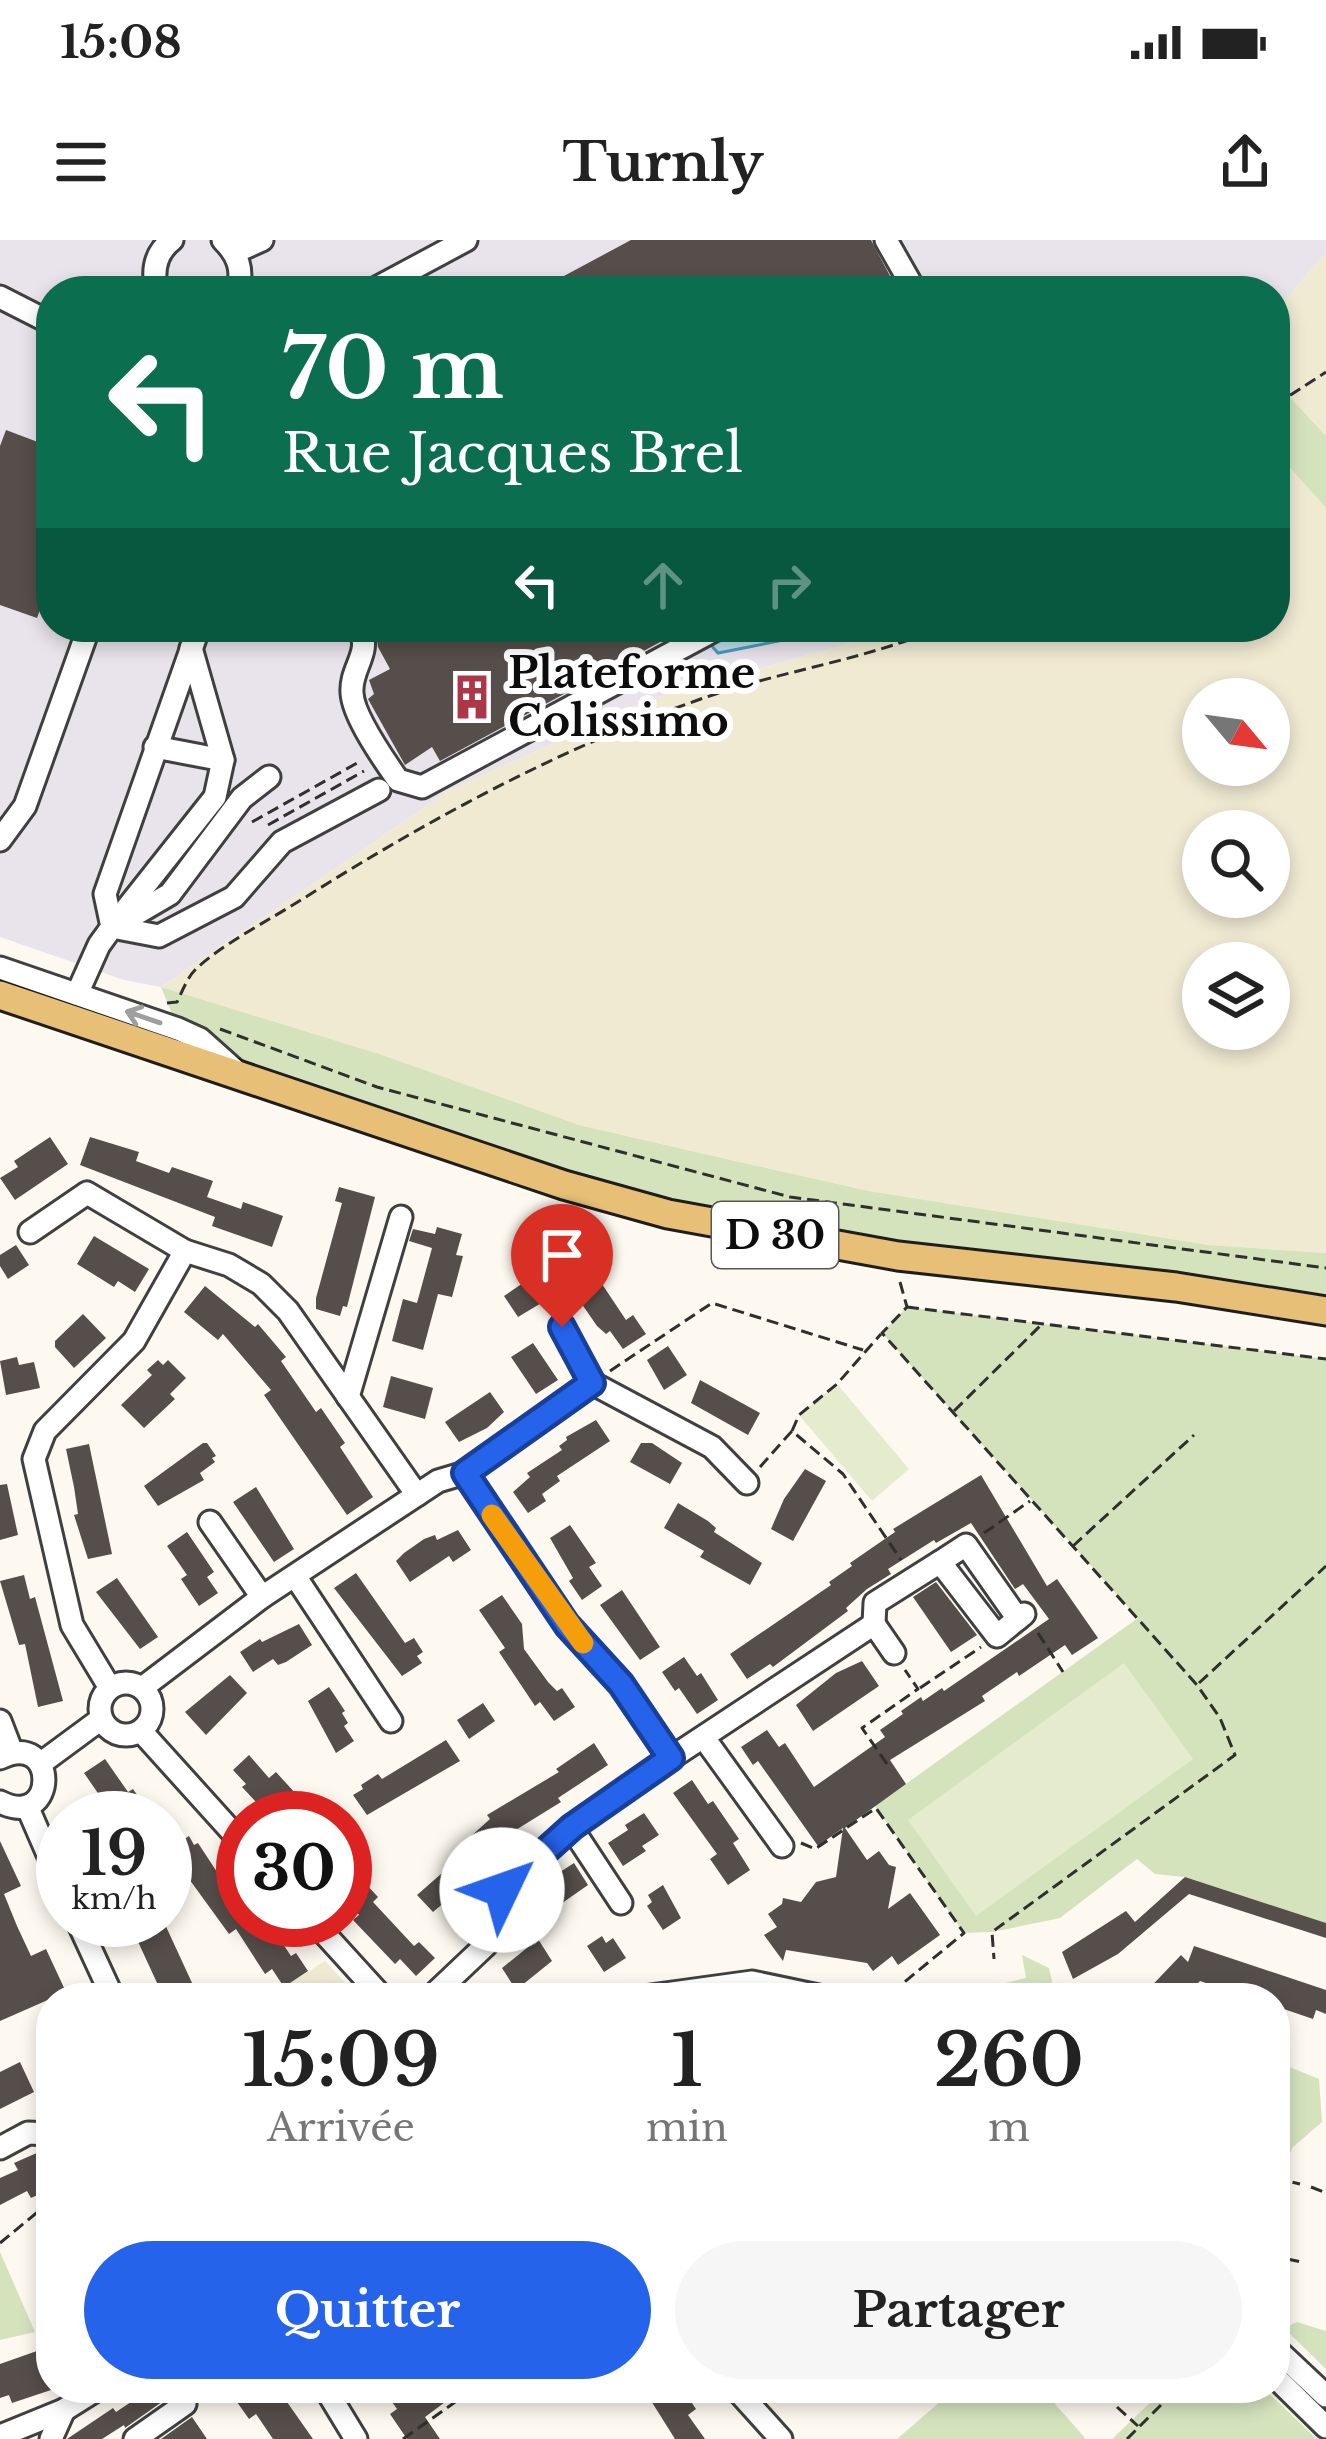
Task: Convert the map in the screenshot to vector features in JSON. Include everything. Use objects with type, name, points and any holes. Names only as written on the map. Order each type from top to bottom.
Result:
[{"type":"main road","name":"D 30","points":[[0,995],[564,1185],[668,1214],[898,1256],[1177,1287],[1326,1311]]},
{"type":"street","points":[[140,240],[154,276]]},
{"type":"street","points":[[156,276],[157,258],[172,240]]},
{"type":"street","points":[[239,276],[240,266],[229,246],[262,240]]},
{"type":"street","points":[[399,276],[466,240]]},
{"type":"street","points":[[886,240],[906,276]]},
{"type":"street","points":[[0,297],[36,315]]},
{"type":"street","points":[[0,840],[25,806],[84,642]]},
{"type":"street","points":[[112,927],[105,894],[194,642]]},
{"type":"street","points":[[76,994],[99,945],[215,797],[223,760],[196,642]]},
{"type":"street","points":[[365,642],[352,698],[398,780],[422,787],[692,642]]},
{"type":"street","points":[[155,747],[223,760]]},
{"type":"street","points":[[112,927],[170,894],[242,798],[269,777]]},
{"type":"street","points":[[112,927],[159,936],[234,897],[282,842],[379,790]]},
{"type":"street","points":[[0,968],[200,1039],[241,1077]]},
{"type":"street","points":[[30,1232],[87,1193],[184,1251],[229,1265],[262,1284],[288,1311],[417,1495]]},
{"type":"street","points":[[349,1396],[401,1217]]},
{"type":"street","points":[[110,1688],[72,1625],[34,1459],[45,1431],[134,1341],[184,1251]]},
{"type":"street","points":[[562,1327],[592,1383],[712,1448],[747,1483]]},
{"type":"street","points":[[142,1688],[262,1598],[438,1480],[465,1473],[592,1383]]},
{"type":"street","points":[[465,1473],[567,1625],[621,1684],[671,1758]]},
{"type":"street","points":[[210,1522],[262,1598]]},
{"type":"street","points":[[894,1653],[874,1624],[875,1603],[966,1545],[1021,1616],[997,1636],[940,1562]]},
{"type":"street","points":[[295,1576],[392,1721]]},
{"type":"street","points":[[446,1983],[486,1945],[488,1908],[502,1890],[572,1827],[874,1624]]},
{"type":"street","points":[[147,1723],[133,1735],[114,1733],[101,1719],[102,1699],[110,1688],[126,1682],[149,1695],[147,1723],[176,1769],[216,1814]]},
{"type":"street","points":[[40,1764],[101,1719]]},
{"type":"street","points":[[0,1721],[3,1756],[28,1754],[40,1764],[45,1783],[36,1801],[27,1806],[0,1802]]},
{"type":"street","points":[[704,1738],[782,1846]]},
{"type":"street","points":[[27,1806],[36,1827]]},
{"type":"street","points":[[572,1827],[621,1903]]},
{"type":"street","points":[[89,1947],[106,1983]]},
{"type":"street","points":[[336,1947],[369,1983]]},
{"type":"street","points":[[0,2147],[36,2133]]},
{"type":"street","points":[[1290,2362],[1326,2396]]},
{"type":"street","points":[[1290,2392],[1326,2427]]},
{"type":"street","points":[[0,2436],[75,2403]]},
{"type":"street","points":[[135,2439],[184,2403]]},
{"type":"street","points":[[335,2403],[356,2439]]},
{"type":"street","points":[[749,2403],[782,2439]]},
{"type":"street","points":[[51,2439],[64,2410]]},
{"type":"path","points":[[1290,395],[1326,372]]},
{"type":"path","points":[[157,1004],[176,1005],[193,971],[375,853],[489,792],[616,731],[702,698],[906,642]]},
{"type":"path","points":[[240,837],[254,820],[380,751]]},
{"type":"path","points":[[214,1026],[377,1087],[790,1197],[1326,1268]]},
{"type":"path","points":[[898,1256],[900,1292],[907,1307]]},
{"type":"path","points":[[592,1383],[712,1303],[863,1350]]},
{"type":"path","points":[[907,1307],[1326,1359]]},
{"type":"path","points":[[747,1483],[800,1415],[837,1384],[863,1350],[907,1307]]},
{"type":"path","points":[[953,1412],[1042,1324]]},
{"type":"path","points":[[882,1333],[1197,1685],[1220,1718],[1235,1755],[992,1932],[994,1959]]},
{"type":"path","points":[[792,1431],[843,1474],[912,1576]]},
{"type":"path","points":[[1073,1546],[1194,1435]]},
{"type":"path","points":[[966,1545],[1032,1500]]},
{"type":"path","points":[[1197,1685],[1326,1566]]},
{"type":"path","points":[[1021,1616],[1063,1672]]},
{"type":"path","points":[[887,1764],[862,1728],[997,1636]]},
{"type":"path","points":[[894,1653],[918,1689]]},
{"type":"path","points":[[782,1846],[797,1841],[815,1850],[876,1808],[964,1933],[903,1983]]},
{"type":"path","points":[[1290,2182],[1300,2184]]},
{"type":"path","points":[[1311,2187],[1326,2193]]},
{"type":"path","points":[[0,2242],[36,2213]]},
{"type":"path","points":[[1290,2260],[1302,2262]]},
{"type":"path","points":[[403,2439],[454,2403]]},
{"type":"path","points":[[1127,2439],[1163,2403]]},
{"type":"path","points":[[1117,2407],[1139,2427]]},
{"type":"shaded area","points":[[0,240],[1326,240],[1326,252],[1290,294],[1290,276],[36,276],[36,642],[855,642],[647,700],[449,791],[161,987],[124,980],[0,937]]},
{"type":"shaded area","points":[[1326,252],[1326,436],[1290,397],[1290,294]]},
{"type":"shaded area","points":[[1290,468],[1326,508],[1326,1253],[1209,1245],[869,1191],[709,1155],[579,1125],[161,987],[449,791],[647,700],[855,642],[1290,642]]},
{"type":"shaded area","points":[[325,1961],[345,1983],[290,1983]]},
{"type":"green space","points":[[1290,397],[1326,436],[1326,508],[1290,468]]},
{"type":"green space","points":[[161,987],[379,1054],[579,1125],[709,1155],[869,1191],[1209,1245],[1326,1253],[1326,1311],[668,1214],[241,1077],[178,1029]]},
{"type":"green space","points":[[907,1307],[1326,1359],[1326,1923],[1185,1877],[1155,1874],[1137,1859],[1060,1918],[964,1933],[875,1806],[1138,1618],[882,1333]]},
{"type":"green space","points":[[837,1384],[909,1469],[872,1501],[799,1415]]},
{"type":"green space","points":[[1124,1663],[1193,1759],[976,1916],[908,1820]]},
{"type":"green space","points":[[1022,1955],[1049,1968],[1052,1981],[1005,1983],[1026,1978]]},
{"type":"green space","points":[[1290,2067],[1319,2079],[1322,2122],[1290,2153]]},
{"type":"green space","points":[[0,2252],[35,2332],[0,2340]]},
{"type":"green space","points":[[1297,2322],[1326,2331],[1326,2369],[1290,2334],[1290,2325]]},
{"type":"green space","points":[[939,2403],[1054,2403],[1086,2439],[897,2439]]},
{"type":"green space","points":[[1150,2403],[1279,2403],[1317,2439],[1112,2439]]},
{"type":"water","points":[[713,642],[774,642],[718,653]]},
{"type":"building","points":[[631,240],[871,240],[890,276],[564,276]]},
{"type":"building","points":[[6,430],[36,441],[36,618],[0,605],[0,446]]},
{"type":"building","name":"Plateforme Colissimo","points":[[377,642],[660,642],[440,761],[432,747],[405,765],[368,699],[374,694],[369,680],[390,669]]},
{"type":"building","points":[[50,1137],[68,1164],[15,1200],[0,1178],[18,1167],[14,1161]]},
{"type":"building","points":[[90,1137],[139,1152],[136,1161],[169,1173],[172,1167],[213,1181],[207,1197],[241,1209],[243,1202],[283,1216],[272,1247],[212,1226],[215,1217],[80,1165]]},
{"type":"building","points":[[339,1187],[375,1197],[347,1307],[343,1306],[340,1316],[316,1309],[342,1203],[335,1201]]},
{"type":"building","points":[[437,1227],[462,1234],[456,1255],[463,1256],[452,1297],[438,1294],[423,1350],[392,1341],[403,1299],[417,1303],[432,1248],[409,1241],[413,1229],[435,1234]]},
{"type":"building","points":[[94,1236],[149,1269],[135,1292],[118,1281],[114,1287],[77,1264]]},
{"type":"building","points":[[16,1245],[29,1265],[8,1279],[0,1255]]},
{"type":"building","points":[[542,1270],[558,1293],[518,1317],[504,1296]]},
{"type":"building","points":[[600,1281],[626,1320],[633,1315],[646,1334],[623,1349],[610,1331],[606,1334],[597,1326],[577,1297]]},
{"type":"building","points":[[205,1286],[255,1327],[258,1324],[286,1357],[281,1361],[316,1412],[321,1408],[345,1443],[340,1447],[373,1497],[347,1515],[264,1395],[271,1390],[223,1334],[218,1340],[184,1312]]},
{"type":"building","points":[[83,1314],[106,1338],[74,1368],[55,1341]]},
{"type":"building","points":[[533,1343],[558,1380],[536,1394],[511,1357]]},
{"type":"building","points":[[668,1346],[687,1375],[664,1390],[647,1360]]},
{"type":"building","points":[[17,1357],[19,1365],[34,1362],[40,1388],[6,1395],[0,1361]]},
{"type":"building","points":[[158,1360],[163,1365],[168,1360],[186,1378],[170,1394],[175,1399],[144,1428],[121,1405],[152,1375],[147,1370]]},
{"type":"building","points":[[391,1376],[433,1388],[425,1419],[383,1407]]},
{"type":"building","points":[[700,1380],[760,1413],[748,1435],[691,1403]]},
{"type":"building","points":[[490,1392],[504,1412],[487,1428],[459,1442],[445,1422]]},
{"type":"building","points":[[596,1420],[610,1441],[557,1476],[560,1481],[542,1494],[546,1501],[528,1513],[513,1492],[530,1477],[527,1473],[562,1450],[559,1446],[566,1437]]},
{"type":"building","points":[[203,1443],[216,1456],[200,1473],[204,1480],[158,1506],[144,1486]]},
{"type":"building","points":[[641,1443],[652,1443],[682,1463],[670,1484],[630,1462]]},
{"type":"building","points":[[89,1444],[112,1554],[88,1559],[74,1515],[78,1514],[66,1449]]},
{"type":"building","points":[[805,1469],[826,1481],[793,1541],[771,1529]]},
{"type":"building","points":[[981,1475],[1047,1586],[1057,1579],[1098,1638],[1072,1655],[1065,1645],[1019,1676],[1017,1672],[982,1696],[985,1701],[890,1760],[906,1784],[845,1828],[867,1860],[879,1851],[896,1867],[888,1909],[910,1893],[940,1935],[898,1965],[892,1956],[873,1971],[867,1963],[786,1950],[783,1961],[764,1935],[777,1927],[768,1914],[783,1898],[801,1902],[816,1882],[836,1877],[843,1828],[818,1846],[758,1761],[753,1765],[741,1747],[767,1730],[779,1747],[785,1743],[814,1787],[885,1737],[880,1730],[901,1711],[921,1697],[923,1701],[944,1691],[1049,1619],[1023,1584],[1015,1589],[971,1523],[888,1569],[891,1574],[867,1589],[848,1611],[773,1667],[770,1664],[747,1679],[730,1654],[831,1585],[893,1529]]},
{"type":"building","points":[[7,1484],[18,1535],[0,1540],[0,1485]]},
{"type":"building","points":[[256,1487],[294,1549],[274,1562],[233,1502]]},
{"type":"building","points":[[678,1503],[762,1563],[750,1585],[700,1557],[704,1551],[664,1528]]},
{"type":"building","points":[[570,1525],[596,1563],[589,1567],[602,1586],[582,1600],[550,1538]]},
{"type":"building","points":[[458,1530],[471,1550],[453,1562],[449,1556],[410,1582],[396,1561],[424,1539],[435,1535],[437,1540]]},
{"type":"building","points":[[187,1532],[214,1572],[207,1577],[218,1593],[199,1606],[181,1579],[187,1575],[167,1546]]},
{"type":"building","points":[[356,1573],[405,1643],[414,1638],[423,1652],[417,1656],[422,1663],[402,1676],[334,1588]]},
{"type":"building","points":[[24,1575],[30,1599],[35,1597],[63,1701],[38,1707],[25,1644],[19,1645],[0,1581]]},
{"type":"building","points":[[117,1578],[158,1637],[140,1649],[96,1592]]},
{"type":"building","points":[[936,1582],[977,1635],[951,1652],[913,1597]]},
{"type":"building","points":[[622,1590],[660,1647],[640,1660],[600,1605]]},
{"type":"building","points":[[502,1595],[522,1624],[524,1649],[548,1682],[557,1691],[562,1688],[575,1707],[554,1721],[540,1702],[535,1706],[499,1652],[505,1648],[479,1610]]},
{"type":"building","points":[[299,1624],[312,1645],[286,1662],[278,1665],[273,1659],[253,1672],[240,1652]]},
{"type":"building","points":[[684,1657],[718,1700],[697,1714],[662,1672]]},
{"type":"building","points":[[862,1661],[879,1686],[813,1731],[796,1705],[836,1673]]},
{"type":"building","points":[[230,1675],[247,1693],[206,1735],[185,1712]]},
{"type":"building","points":[[329,1687],[345,1711],[348,1723],[344,1726],[354,1741],[336,1753],[308,1701]]},
{"type":"building","points":[[483,1703],[495,1721],[469,1739],[457,1720]]},
{"type":"building","points":[[446,1740],[460,1761],[372,1812],[372,1791],[360,1791],[361,1785],[378,1774],[382,1779]]},
{"type":"building","points":[[594,1743],[608,1765],[558,1798],[561,1802],[490,1846],[494,1850],[477,1866],[482,1871],[433,1912],[417,1895],[465,1853],[459,1847],[490,1819],[487,1815],[559,1772],[556,1769]]},
{"type":"building","points":[[249,1755],[269,1778],[276,1772],[293,1791],[246,1791],[242,1787],[246,1784],[233,1770]]},
{"type":"building","points":[[105,1759],[127,1791],[96,1791],[84,1773]]},
{"type":"building","points":[[692,1780],[739,1839],[733,1843],[750,1870],[728,1885],[710,1859],[717,1854],[673,1793]]},
{"type":"building","points":[[644,1813],[659,1835],[642,1846],[646,1851],[623,1866],[608,1843]]},
{"type":"building","points":[[0,1841],[21,1886],[4,1894],[17,1926],[31,1956],[46,1949],[62,1983],[36,1983],[36,2005],[0,2021]]},
{"type":"building","points":[[192,1841],[198,1843],[216,1870],[216,1916],[192,1883]]},
{"type":"building","points":[[574,1863],[588,1885],[545,1915],[533,1897]]},
{"type":"building","points":[[1185,1877],[1326,1923],[1326,1938],[1189,1894],[1118,1954],[1073,1979],[1062,1952],[1126,1911],[1135,1922]]},
{"type":"building","points":[[663,1885],[681,1918],[663,1930],[647,1906],[652,1902],[648,1895]]},
{"type":"building","points":[[372,1891],[378,1897],[373,1902],[414,1946],[419,1942],[435,1958],[416,1976],[400,1959],[395,1964],[372,1940]]},
{"type":"building","points":[[602,1936],[606,1943],[613,1938],[626,1958],[604,1972],[587,1946]]},
{"type":"building","points":[[538,1939],[552,1961],[525,1983],[512,1983],[502,1968]]},
{"type":"building","points":[[1194,1946],[1326,1990],[1326,2014],[1316,2010],[1313,2019],[1290,2011],[1290,1983],[1154,1983],[1181,1955],[1188,1962]]},
{"type":"building","points":[[140,1947],[175,1947],[192,1983],[157,1983]]},
{"type":"building","points":[[248,1947],[285,1947],[291,1956],[296,1953],[308,1971],[290,1983],[281,1983],[272,1969],[265,1974]]},
{"type":"building","points":[[20,2062],[34,2092],[0,2109],[0,2072]]},
{"type":"building","points":[[36,2153],[36,2196],[31,2198],[27,2191],[0,2205],[0,2178],[18,2170],[14,2163]]},
{"type":"building","points":[[36,2351],[36,2395],[12,2403],[9,2395],[0,2398],[0,2364]]},
{"type":"building","points":[[130,2403],[160,2403],[102,2439],[67,2439],[113,2408],[116,2412]]},
{"type":"building","points":[[238,2403],[288,2403],[313,2439],[273,2439],[256,2414],[249,2419]]},
{"type":"building","points":[[393,2403],[444,2403],[425,2417],[440,2439],[407,2439],[390,2414],[397,2409]]},
{"type":"building","points":[[652,2403],[692,2403],[696,2409],[688,2415],[705,2439],[675,2439]]},
{"type":"building","points":[[192,2417],[207,2439],[161,2439]]},
{"type":"slow traffic","points":[[492,1515],[583,1643]]},
{"type":"place","name":"Plateforme Colissimo","points":[[472,697]]},
{"type":"route","points":[[502,1890],[572,1827],[671,1758],[621,1684],[567,1625],[465,1473],[592,1383],[562,1327]]}]
